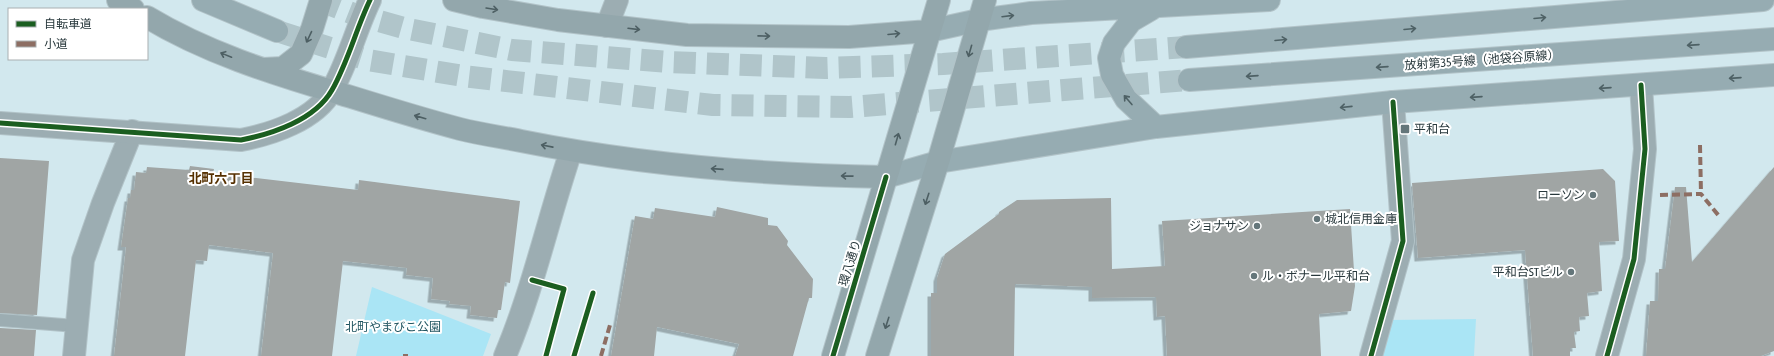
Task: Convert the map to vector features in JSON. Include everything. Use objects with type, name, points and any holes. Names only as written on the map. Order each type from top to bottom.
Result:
[{"type":"main road","points":[[118,0],[131,8]]},
{"type":"main road","points":[[203,0],[277,31]]},
{"type":"main road","points":[[262,68],[283,68],[301,54],[312,29],[321,0]]},
{"type":"main road","points":[[454,0],[513,12],[607,26],[687,35],[849,38],[929,31],[982,10],[1031,14],[1269,0]]},
{"type":"main road","name":"環八通り","points":[[833,356],[939,0]]},
{"type":"main road","points":[[1186,47],[1763,0]]},
{"type":"main road","points":[[1155,6],[1131,21],[1114,43],[1110,58],[1112,76],[1126,99],[1156,127]]},
{"type":"main road","points":[[877,356],[938,162],[982,10]]},
{"type":"main road","points":[[148,18],[161,26],[222,54],[305,84],[461,129],[571,151],[700,168],[832,176],[886,176],[938,162],[1156,127],[1393,102],[1774,75]]},
{"type":"main road","name":"放射第35号線（池袋谷原線）","points":[[1189,80],[1774,39]]},
{"type":"street","points":[[0,123],[132,131],[241,140],[277,131],[314,111],[332,91],[370,0]]},
{"type":"street","points":[[607,26],[617,0]]},
{"type":"street","points":[[1607,356],[1634,259],[1645,149],[1641,85]]},
{"type":"street","points":[[1371,356],[1402,241],[1393,102]]},
{"type":"street","points":[[74,356],[83,260],[103,203],[132,131]]},
{"type":"street","points":[[504,356],[520,321],[571,151]]},
{"type":"lane","points":[[0,320],[76,326]]},
{"type":"green space","name":"北町やまびこ公園","points":[[372,287],[491,334],[483,356],[356,356]]},
{"type":"green space","points":[[1476,319],[1474,356],[1378,356],[1389,320]]},
{"type":"building","points":[[0,158],[49,161],[37,315],[0,313]]},
{"type":"building","points":[[190,166],[214,169],[213,173],[358,190],[359,180],[520,201],[510,283],[505,282],[501,310],[498,310],[497,318],[470,315],[471,306],[449,304],[450,301],[431,299],[433,278],[406,275],[407,268],[343,261],[332,356],[261,356],[273,253],[209,245],[207,261],[196,260],[185,356],[114,356],[126,247],[121,247],[128,198],[130,198],[131,190],[134,190],[136,172],[146,173],[147,167],[189,170]]},
{"type":"building","points":[[1774,167],[1774,351],[1761,356],[1646,356],[1650,301],[1658,301],[1659,269],[1665,269],[1675,187],[1686,187],[1692,262]]},
{"type":"building","name":"平和台STビル","points":[[1603,169],[1615,181],[1619,241],[1599,242],[1602,291],[1587,293],[1589,316],[1579,317],[1580,331],[1574,332],[1576,348],[1570,348],[1570,356],[1533,356],[1525,250],[1418,258],[1412,183]]},
{"type":"building","points":[[1111,198],[1112,269],[1165,266],[1162,221],[1350,209],[1355,286],[1351,311],[1319,314],[1321,356],[1167,356],[1165,316],[1157,317],[1156,297],[1092,298],[1092,287],[1015,284],[1014,356],[931,356],[931,293],[937,293],[937,278],[945,254],[999,214],[999,212],[1017,200]]},
{"type":"building","points":[[717,207],[768,218],[768,225],[777,226],[788,241],[787,245],[813,279],[812,298],[809,298],[793,356],[735,356],[739,344],[657,327],[654,356],[611,356],[635,216],[653,219],[655,208],[715,217]]},
{"type":"building","points":[[0,328],[36,330],[34,356],[0,356]]},
{"type":"tunnel","points":[[318,0],[351,13],[404,28],[512,50],[670,62],[825,68],[943,64],[1186,47]]},
{"type":"tunnel","points":[[277,31],[368,60],[463,76],[713,105],[850,107],[1189,80]]},
{"type":"marked path","points":[[1700,145],[1701,194]]},
{"type":"marked path","points":[[1660,195],[1701,194],[1719,216]]},
{"type":"marked path","points":[[601,356],[610,325]]},
{"type":"marked path","points":[[403,356],[408,356]]},
{"type":"cycle path","points":[[0,123],[241,140],[266,134],[292,124],[315,110],[324,101],[338,79],[370,0]]},
{"type":"cycle path","points":[[1607,356],[1634,259],[1645,149],[1641,85]]},
{"type":"cycle path","points":[[1371,356],[1403,241],[1393,102]]},
{"type":"cycle path","points":[[833,356],[886,177]]},
{"type":"cycle path","points":[[532,280],[564,289],[546,356]]},
{"type":"cycle path","points":[[574,356],[593,293]]},
{"type":"place","name":"平和台","points":[[1405,129]]},
{"type":"place","name":"ローソン","points":[[1593,195]]},
{"type":"place","name":"城北信用金庫","points":[[1317,219]]},
{"type":"place","name":"ジョナサン","points":[[1257,226]]},
{"type":"place","name":"平和台STビル","points":[[1571,272]]},
{"type":"place","name":"ル・ボナール平和台","points":[[1254,276]]},
{"type":"district","name":"北町六丁目","points":[[221,178]]}]
